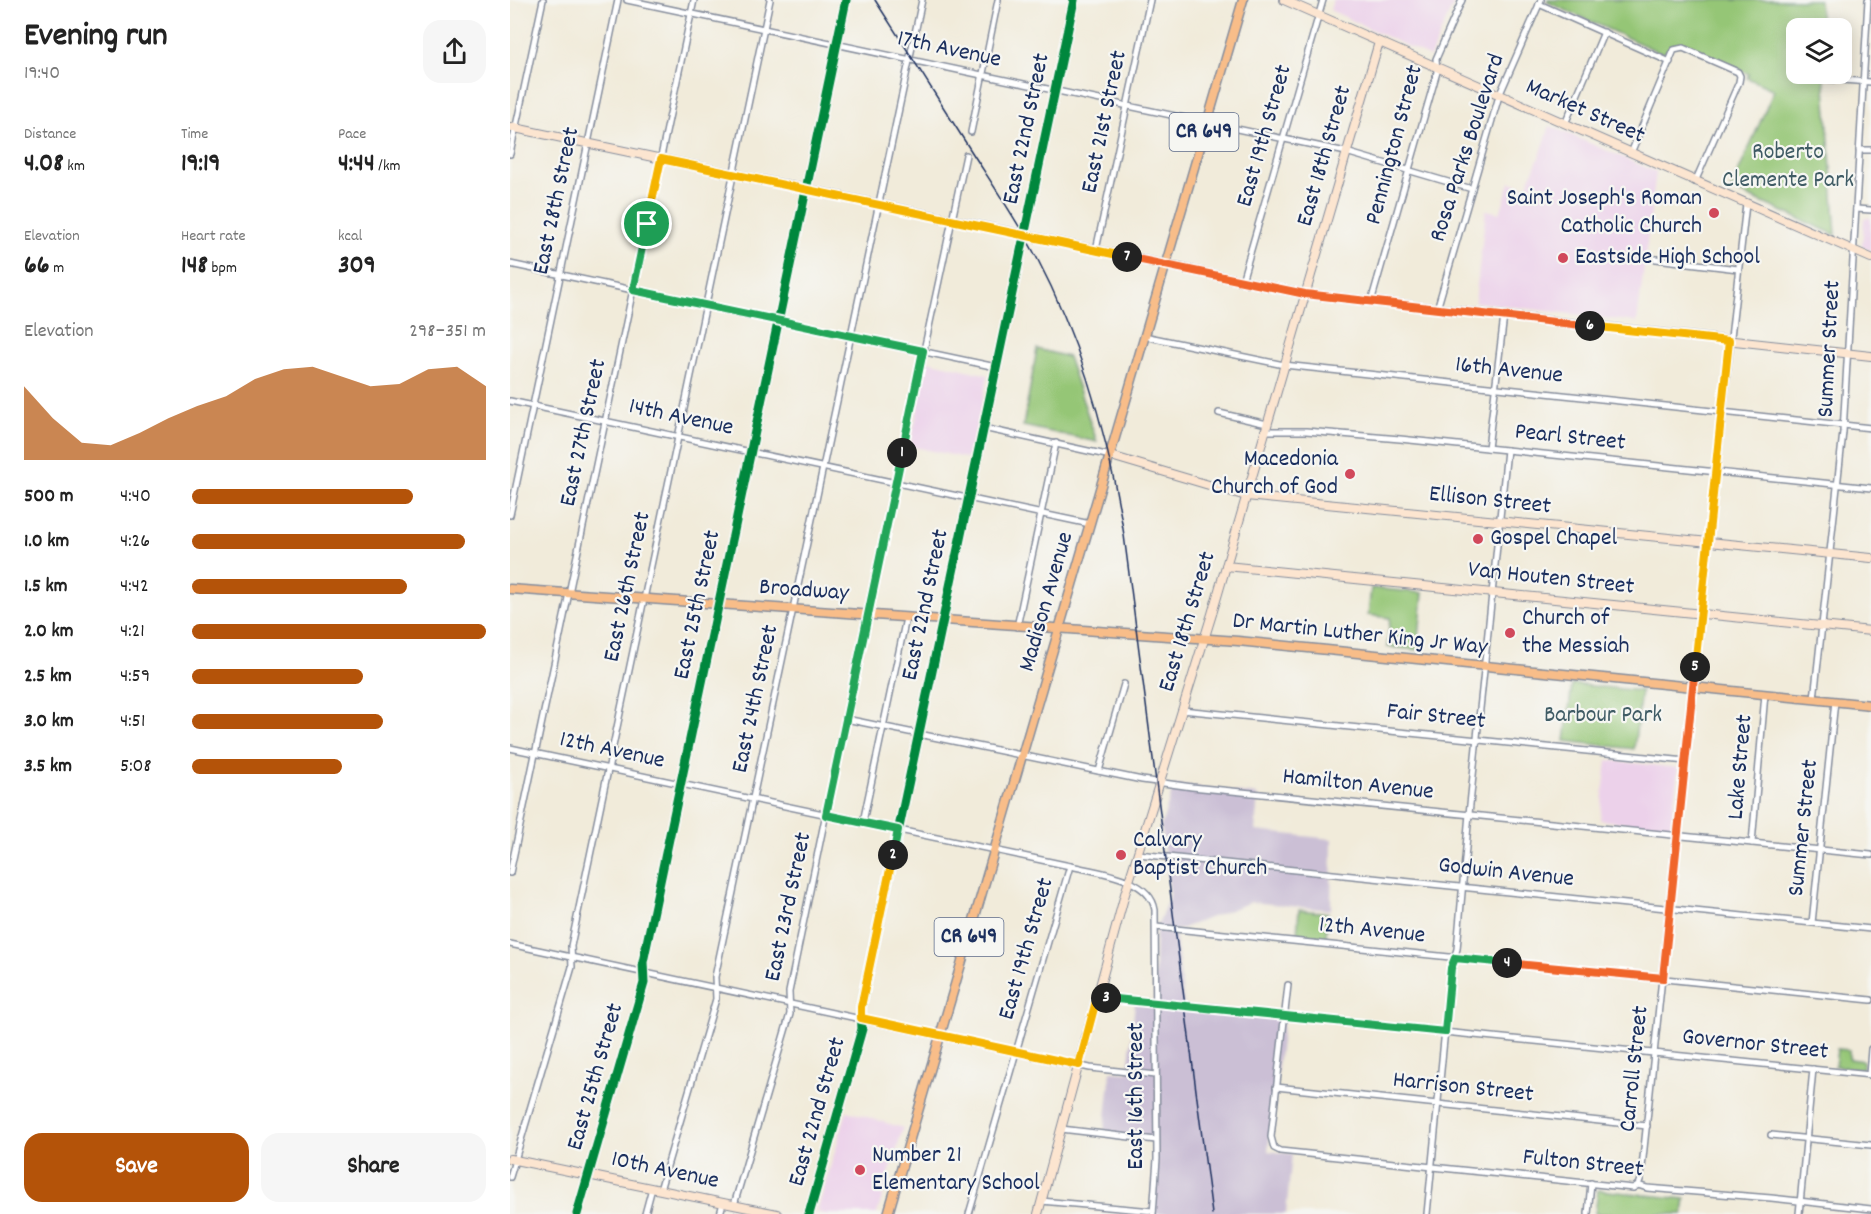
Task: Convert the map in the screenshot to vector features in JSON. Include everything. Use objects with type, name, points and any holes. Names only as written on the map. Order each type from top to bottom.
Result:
[{"type":"main road","name":"Madison Avenue","points":[[888,1214],[1243,0]]},
{"type":"main road","name":"Broadway","points":[[510,589],[1204,640]]},
{"type":"main road","name":"Dr Martin Luther King Jr Way","points":[[1204,640],[1871,705]]},
{"type":"street","points":[[510,154],[513,127],[543,0]]},
{"type":"street","name":"East 28th Street","points":[[510,515],[618,0]]},
{"type":"street","name":"17th Avenue","points":[[627,0],[1346,152],[1472,189]]},
{"type":"street","name":"East 27th Street","points":[[510,873],[694,0]]},
{"type":"street","name":"East 26th Street","points":[[510,1177],[512,1160],[572,967],[571,946],[770,0]]},
{"type":"street","name":"East 25th Street","points":[[577,1214],[644,983],[643,962],[846,0]]},
{"type":"street","name":"East 24th Street","points":[[645,1214],[656,1189],[700,1059],[716,999],[715,977],[922,0]]},
{"type":"street","points":[[971,132],[998,0]]},
{"type":"street","name":"East 22nd Street","points":[[809,1214],[862,1029],[861,1007],[1074,0]]},
{"type":"street","name":"East 21st Street","points":[[1096,250],[1150,0]]},
{"type":"street","name":"Market Street","points":[[1284,0],[1871,258]]},
{"type":"street","name":"East 19th Street","points":[[1242,281],[1323,0]]},
{"type":"street","name":"Pennington Street","points":[[1371,302],[1438,69],[1436,59],[1462,0]]},
{"type":"street","name":"Summer Street","points":[[1814,699],[1843,425],[1868,0]]},
{"type":"street","points":[[1540,2],[1670,62]]},
{"type":"street","name":"Rosa Parks Boulevard","points":[[1437,309],[1499,96],[1540,2]]},
{"type":"street","points":[[1565,124],[1604,32]]},
{"type":"street","name":"East 18th Street","points":[[1038,1214],[1129,881],[1204,640],[1379,42]]},
{"type":"street","points":[[1631,153],[1674,50],[1683,48],[1740,74],[1739,82],[1695,182]]},
{"type":"street","points":[[1852,80],[1871,82]]},
{"type":"street","points":[[1862,110],[1871,110]]},
{"type":"street","points":[[513,127],[1305,294],[1871,356]]},
{"type":"street","points":[[1859,150],[1871,150]]},
{"type":"street","name":"East 23rd Street","points":[[734,1205],[790,1014],[789,993],[867,615],[966,155]]},
{"type":"street","name":"Carroll Street","points":[[1638,1185],[1647,1126],[1729,341],[1746,204]]},
{"type":"street","points":[[1856,209],[1871,210]]},
{"type":"street","points":[[1648,258],[1738,269]]},
{"type":"street","points":[[510,264],[996,367]]},
{"type":"street","points":[[1488,448],[1504,316]]},
{"type":"street","name":"16th Avenue","points":[[1144,336],[1284,365],[1871,428]]},
{"type":"street","name":"14th Avenue","points":[[510,401],[1090,524]]},
{"type":"street","name":"Pearl Street","points":[[1219,413],[1266,427],[1871,488]]},
{"type":"street","points":[[983,428],[1111,456]]},
{"type":"street","points":[[1017,627],[1056,443]]},
{"type":"street","points":[[1427,1214],[1451,968],[1458,949],[1476,739],[1507,450]]},
{"type":"street","name":"Ellison Street","points":[[1111,456],[1246,496],[1871,558]]},
{"type":"street","name":"Van Houten Street","points":[[1226,566],[1871,631]]},
{"type":"street","points":[[863,822],[906,618]]},
{"type":"street","points":[[1099,771],[1124,684]]},
{"type":"street","name":"Lake Street","points":[[1752,843],[1765,694]]},
{"type":"street","name":"Summer Street","points":[[1812,923],[1835,701]]},
{"type":"street","name":"Fair Street","points":[[1182,710],[1686,761]]},
{"type":"street","name":"Hamilton Avenue","points":[[846,719],[1160,783],[1871,855]]},
{"type":"street","name":"12th Avenue","points":[[510,748],[1070,866],[1129,881]]},
{"type":"street","name":"Godwin Avenue","points":[[1138,854],[1871,929]]},
{"type":"street","name":"East 19th Street","points":[[969,1214],[1070,866]]},
{"type":"street","name":"East 16th Street","points":[[1129,881],[1151,898],[1155,910],[1156,1140],[1153,1213]]},
{"type":"street","name":"12th Avenue","points":[[1156,927],[1871,1000]]},
{"type":"street","points":[[510,944],[1090,1068],[1156,1075]]},
{"type":"street","points":[[1275,1087],[1288,985]]},
{"type":"street","name":"Governor Street","points":[[1097,997],[1870,1075]]},
{"type":"street","points":[[1870,1075],[1871,1049]]},
{"type":"street","points":[[1799,1214],[1813,1069]]},
{"type":"street","name":"Harrison Street","points":[[1275,1087],[1647,1126]]},
{"type":"street","name":"Fulton Street","points":[[1275,1087],[1271,1143],[1277,1150],[1633,1188],[1638,1185],[1647,1188],[1871,1209]]},
{"type":"street","points":[[1061,1129],[1156,1140]]},
{"type":"street","points":[[1771,1135],[1871,1145]]},
{"type":"street","name":"10th Avenue","points":[[512,1160],[777,1214]]},
{"type":"street","points":[[1588,1214],[1591,1183]]},
{"type":"street","points":[[1041,1201],[1153,1213]]},
{"type":"street","points":[[720,1214],[723,1203]]},
{"type":"shaded area","points":[[1333,0],[1455,0],[1430,57],[1330,10]]},
{"type":"shaded area","name":"Eastside High School","points":[[1550,126],[1656,172],[1637,322],[1475,302],[1486,210],[1500,213],[1510,182],[1526,187]]},
{"type":"shaded area","points":[[1864,218],[1871,218],[1871,251],[1862,247]]},
{"type":"shaded area","points":[[928,361],[988,375],[970,459],[910,446]]},
{"type":"shaded area","points":[[1607,760],[1678,768],[1671,828],[1600,820]]},
{"type":"shaded area","points":[[1174,785],[1258,795],[1255,831],[1332,839],[1331,910],[1251,902],[1175,931],[1184,1006],[1284,1016],[1268,1151],[1292,1154],[1286,1214],[1151,1214],[1155,1141],[1104,1135],[1111,1071],[1128,1072],[1135,1002],[1154,1003],[1156,929],[1170,894],[1161,826]]},
{"type":"shaded area","name":"Number 21 Elementary School","points":[[847,1111],[903,1128],[877,1214],[817,1212]]},
{"type":"green space","name":"Roberto Clemente Park","points":[[1548,0],[1819,0],[1820,18],[1786,18],[1786,84],[1825,84],[1836,235],[1731,189],[1774,90],[1747,78],[1749,74],[1683,44],[1671,45],[1667,51],[1661,53],[1547,2]]},
{"type":"green space","points":[[1037,349],[1068,357],[1097,442],[1023,426]]},
{"type":"green space","points":[[1371,588],[1423,593],[1418,650],[1387,647],[1390,618],[1368,615]]},
{"type":"green space","name":"Barbour Park","points":[[1572,684],[1641,691],[1634,749],[1565,741]]},
{"type":"green space","points":[[1299,910],[1328,913],[1326,937],[1297,934]]},
{"type":"green space","points":[[1837,1049],[1849,1050],[1849,1059],[1863,1061],[1863,1069],[1835,1066]]},
{"type":"green space","points":[[1598,1190],[1685,1199],[1683,1214],[1595,1214]]},
{"type":"railway","points":[[875,0],[1006,205],[1037,258],[1067,324],[1102,428],[1124,535],[1212,1214]]},
{"type":"cycle path","points":[[577,1214],[644,983],[643,962],[846,0]]},
{"type":"cycle path","points":[[809,1214],[862,1029],[861,1007],[1074,0]]},
{"type":"place","name":"Saint Joseph's Roman Catholic Church","points":[[1714,213]]},
{"type":"place","name":"Eastside High School","points":[[1563,258]]},
{"type":"place","name":"Macedonia Church of God","points":[[1350,474]]},
{"type":"place","name":"Gospel Chapel","points":[[1478,539]]},
{"type":"place","name":"Church of the Messiah","points":[[1510,633]]},
{"type":"place","name":"Calvary Baptist Church","points":[[1121,855]]},
{"type":"place","name":"Number 21 Elementary School","points":[[860,1170]]},
{"type":"route","points":[[661,159],[1305,294],[1729,341],[1663,978],[1455,958],[1451,968],[1445,1032],[1097,997],[1079,1065],[861,1018],[861,1007],[898,830],[826,815],[923,351],[633,290],[647,224],[661,159]]}]
